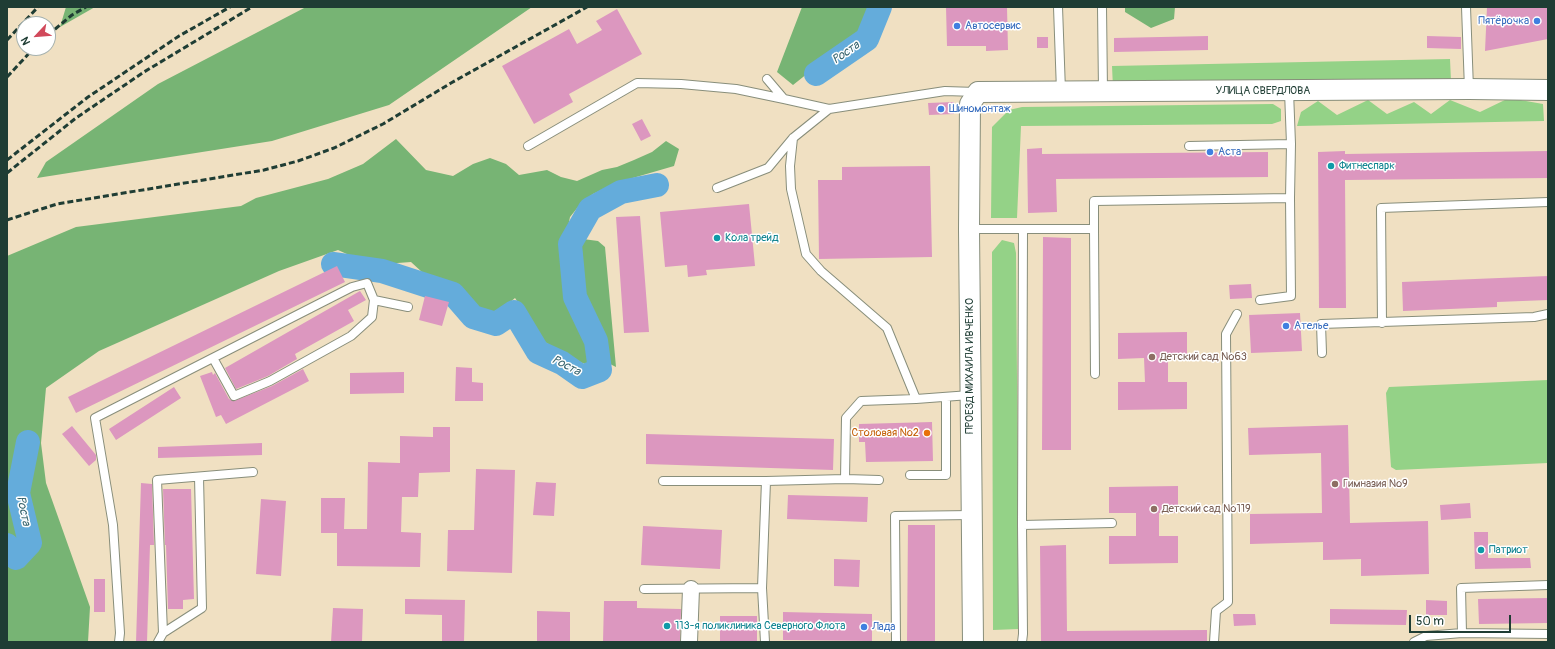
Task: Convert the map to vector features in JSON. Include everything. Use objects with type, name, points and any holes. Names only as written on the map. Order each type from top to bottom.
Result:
[{"type":"street","name":"УЛИЦА СВЕРДЛОВА","points":[[978,92],[1469,89],[1548,90]]},
{"type":"street","name":"ПРОЕЗД МИХАИЛА ИВЧЕНКО","points":[[973,642],[969,229],[970,104],[978,92]]},
{"type":"street","points":[[690,642],[691,589]]},
{"type":"lane","points":[[1058,7],[1061,92]]},
{"type":"lane","points":[[1102,7],[1103,91]]},
{"type":"lane","points":[[1466,7],[1469,89]]},
{"type":"lane","points":[[767,79],[784,100]]},
{"type":"lane","points":[[528,146],[637,82],[736,89],[829,109],[945,91],[978,92]]},
{"type":"lane","points":[[1260,300],[1291,296],[1291,144],[1289,91]]},
{"type":"lane","points":[[717,188],[768,168],[793,138],[829,109]]},
{"type":"lane","points":[[793,138],[790,166],[791,190],[806,254],[821,271],[888,328],[916,399]]},
{"type":"lane","points":[[1188,146],[1291,144]]},
{"type":"lane","points":[[1095,374],[1094,201],[1290,198]]},
{"type":"lane","points":[[1382,323],[1381,208],[1548,202]]},
{"type":"lane","points":[[969,229],[1094,229]]},
{"type":"lane","points":[[1022,642],[1023,229]]},
{"type":"lane","points":[[119,642],[120,633],[113,525],[95,418],[352,287],[368,283],[374,300],[372,317],[351,336],[270,381],[234,396],[213,358]]},
{"type":"lane","points":[[374,300],[408,307]]},
{"type":"lane","points":[[1214,642],[1216,611],[1228,602],[1226,334],[1237,314]]},
{"type":"lane","points":[[1322,353],[1321,324],[1534,317],[1548,314]]},
{"type":"lane","points":[[845,480],[846,418],[861,401],[970,395]]},
{"type":"lane","points":[[910,475],[946,475],[946,397]]},
{"type":"lane","points":[[163,633],[157,480],[253,472]]},
{"type":"lane","points":[[158,642],[163,633],[202,608],[199,476]]},
{"type":"lane","points":[[663,481],[879,480]]},
{"type":"lane","points":[[765,642],[762,588],[766,481]]},
{"type":"lane","points":[[896,642],[895,516],[972,515]]},
{"type":"lane","points":[[1022,525],[1112,523]]},
{"type":"lane","points":[[1462,634],[1462,588],[1548,585]]},
{"type":"lane","points":[[644,589],[762,588]]},
{"type":"lane","points":[[1414,642],[1426,636],[1462,634],[1548,634]]},
{"type":"green space","points":[[66,7],[95,7],[60,27]]},
{"type":"green space","points":[[306,7],[532,7],[389,105],[272,141],[37,178],[46,162],[158,84]]},
{"type":"green space","points":[[802,7],[880,7],[876,19],[793,85],[777,72]]},
{"type":"green space","points":[[1125,7],[1175,7],[1174,19],[1151,28],[1125,12]]},
{"type":"green space","points":[[1450,59],[1451,81],[1113,88],[1112,66]]},
{"type":"green space","points":[[1509,98],[1543,104],[1544,121],[1297,126],[1301,112],[1318,101],[1337,115],[1368,100],[1387,114],[1414,102],[1431,114],[1450,100],[1480,112]]},
{"type":"green space","points":[[1273,104],[1281,109],[1281,121],[1272,124],[1021,126],[1017,218],[991,218],[992,127],[1009,110],[1022,107]]},
{"type":"green space","points":[[396,139],[426,170],[453,176],[473,164],[490,158],[506,164],[519,175],[547,170],[561,177],[577,181],[602,170],[617,167],[652,152],[666,141],[679,149],[674,166],[619,182],[593,194],[582,202],[570,217],[568,227],[573,234],[583,239],[598,241],[605,247],[616,367],[586,352],[590,366],[570,358],[545,342],[515,298],[495,315],[475,306],[463,291],[435,284],[411,262],[371,265],[338,250],[279,271],[99,351],[46,388],[41,443],[46,483],[90,607],[88,642],[7,642],[7,256],[76,227],[241,206],[256,198],[328,179],[363,164]]},
{"type":"green space","points":[[1002,240],[1014,243],[1016,253],[1019,629],[993,630],[992,252]]},
{"type":"green space","points":[[1548,380],[1548,463],[1396,470],[1391,467],[1386,393],[1389,387]]},
{"type":"building","points":[[946,7],[1007,7],[1008,50],[986,51],[986,46],[947,46]]},
{"type":"building","points":[[1487,7],[1548,7],[1548,39],[1485,51]]},
{"type":"building","points":[[617,9],[642,54],[569,94],[573,102],[534,124],[502,66],[569,29],[577,44],[602,30],[596,21]]},
{"type":"building","points":[[1208,36],[1208,50],[1114,52],[1114,38]]},
{"type":"building","points":[[1427,36],[1461,37],[1461,49],[1427,48]]},
{"type":"building","points":[[1037,37],[1048,37],[1048,48],[1037,48]]},
{"type":"building","name":"Шиномонтаж","points":[[954,102],[954,114],[929,115],[928,103]]},
{"type":"building","points":[[642,119],[651,136],[641,141],[632,124]]},
{"type":"building","points":[[1042,148],[1042,154],[1268,152],[1268,177],[1056,179],[1057,212],[1028,213],[1027,149]]},
{"type":"building","points":[[1345,151],[1345,154],[1548,151],[1548,178],[1345,180],[1346,308],[1319,308],[1318,152]]},
{"type":"building","points":[[930,166],[932,257],[819,259],[818,180],[842,180],[842,167]]},
{"type":"building","points":[[749,204],[755,266],[706,270],[707,275],[688,277],[687,265],[665,267],[660,212]]},
{"type":"building","points":[[640,216],[649,332],[624,333],[616,217]]},
{"type":"building","points":[[1043,237],[1071,238],[1071,450],[1042,450]]},
{"type":"building","points":[[337,266],[345,282],[76,413],[68,397]]},
{"type":"building","points":[[1548,276],[1548,300],[1497,302],[1497,307],[1403,311],[1402,282]]},
{"type":"building","points":[[1251,284],[1252,298],[1230,299],[1229,285]]},
{"type":"building","points":[[360,291],[366,300],[348,310],[354,321],[295,354],[297,359],[268,376],[236,389],[225,368]]},
{"type":"building","points":[[425,296],[449,302],[442,326],[419,320]]},
{"type":"building","points":[[1300,313],[1302,351],[1251,353],[1249,315]]},
{"type":"building","points":[[1187,332],[1187,358],[1168,359],[1168,382],[1187,382],[1187,409],[1118,410],[1118,382],[1145,382],[1144,358],[1118,359],[1118,333]]},
{"type":"building","points":[[456,367],[472,368],[472,382],[483,383],[483,401],[455,401]]},
{"type":"building","points":[[303,369],[309,381],[226,424],[221,415],[216,417],[200,376],[212,372],[213,375],[215,373],[229,399],[234,401],[272,386]]},
{"type":"building","points":[[404,372],[404,393],[350,394],[350,373]]},
{"type":"building","points":[[174,387],[181,398],[116,440],[109,429]]},
{"type":"building","points":[[932,422],[933,461],[866,462],[865,442],[859,442],[859,424]]},
{"type":"building","name":"Гимназия №9","points":[[1348,425],[1350,523],[1428,521],[1429,574],[1361,576],[1361,559],[1323,560],[1323,542],[1250,544],[1250,514],[1322,513],[1321,453],[1249,455],[1248,428]]},
{"type":"building","points":[[72,426],[96,455],[96,460],[89,466],[62,434]]},
{"type":"building","points":[[433,427],[450,427],[450,472],[419,473],[418,497],[402,497],[401,532],[421,533],[420,567],[337,566],[337,533],[321,533],[321,498],[345,498],[344,529],[367,529],[368,462],[400,463],[400,436],[433,437]]},
{"type":"building","points":[[646,434],[834,439],[833,470],[646,464]]},
{"type":"building","points":[[262,443],[262,455],[158,458],[158,447]]},
{"type":"building","points":[[476,469],[515,470],[512,573],[447,571],[448,530],[474,530]]},
{"type":"building","points":[[536,482],[556,483],[554,516],[533,515]]},
{"type":"building","points":[[141,483],[152,484],[154,545],[150,545],[147,642],[136,642]]},
{"type":"building","points":[[1178,486],[1178,513],[1159,513],[1159,536],[1178,536],[1178,563],[1109,564],[1109,536],[1136,536],[1136,513],[1109,513],[1109,487]]},
{"type":"building","points":[[163,489],[191,489],[194,599],[183,600],[183,609],[168,609]]},
{"type":"building","points":[[788,495],[868,497],[867,522],[787,519]]},
{"type":"building","points":[[261,499],[286,501],[281,576],[256,574]]},
{"type":"building","points":[[1470,503],[1471,518],[1441,520],[1440,505]]},
{"type":"building","points":[[908,525],[935,525],[935,642],[907,642]]},
{"type":"building","points":[[643,526],[722,530],[720,569],[641,565]]},
{"type":"building","points":[[1474,532],[1488,532],[1488,558],[1530,558],[1531,568],[1475,569]]},
{"type":"building","points":[[1066,545],[1067,631],[1207,630],[1207,642],[1041,642],[1040,546]]},
{"type":"building","points":[[834,559],[860,560],[859,587],[834,586]]},
{"type":"building","points":[[94,579],[105,579],[105,612],[94,612]]},
{"type":"building","points":[[1548,598],[1548,623],[1479,624],[1478,599]]},
{"type":"building","points":[[405,599],[465,600],[464,642],[442,642],[442,615],[405,614]]},
{"type":"building","points":[[1426,600],[1447,601],[1447,615],[1426,615]]},
{"type":"building","points":[[604,601],[637,601],[637,608],[681,609],[680,642],[603,642]]},
{"type":"building","points":[[333,608],[363,609],[362,642],[331,642]]},
{"type":"building","points":[[1330,609],[1407,610],[1406,625],[1330,624]]},
{"type":"building","points":[[537,611],[570,612],[570,642],[537,642]]},
{"type":"building","points":[[783,612],[872,614],[872,641],[783,640]]},
{"type":"building","points":[[1233,614],[1255,614],[1256,625],[1234,626]]},
{"type":"building","points":[[720,616],[757,616],[757,642],[720,642]]},
{"type":"waterway","name":"Роста","points":[[816,74],[867,39],[880,7]]},
{"type":"waterway","name":"Роста","points":[[333,264],[382,271],[453,294],[473,317],[496,324],[514,312],[538,352],[562,363],[582,377],[600,370],[596,341],[575,297],[570,244],[590,209],[621,192],[657,185]]},
{"type":"waterway","name":"Роста","points":[[7,545],[16,558],[30,543],[18,493],[28,442]]},
{"type":"railway","points":[[7,40],[38,7]]},
{"type":"railway","points":[[56,28],[72,15],[86,7]]},
{"type":"railway","points":[[7,160],[88,97],[179,36],[230,7]]},
{"type":"railway","points":[[7,173],[76,118],[144,72],[252,7]]},
{"type":"railway","points":[[7,220],[57,204],[264,170],[298,161],[334,148],[383,124],[451,83],[587,7]]},
{"type":"railway","points":[[7,77],[27,56]]},
{"type":"place","name":"Пятёрочка","points":[[1537,21]]},
{"type":"place","name":"Автосервис","points":[[957,26]]},
{"type":"place","name":"Шиномонтаж","points":[[941,109]]},
{"type":"place","name":"Аста","points":[[1210,152]]},
{"type":"place","name":"Фитнеспарк","points":[[1331,166]]},
{"type":"place","name":"Кола трейд","points":[[717,238]]},
{"type":"place","name":"Ателье","points":[[1286,326]]},
{"type":"place","name":"Детский сад №63","points":[[1152,357]]},
{"type":"place","name":"Столовая №2","points":[[927,433]]},
{"type":"place","name":"Гимназия №9","points":[[1335,484]]},
{"type":"place","name":"Детский сад №119","points":[[1154,509]]},
{"type":"place","name":"Патриот","points":[[1481,550]]},
{"type":"place","name":"113-я поликлиника Северного Флота","points":[[667,626]]},
{"type":"place","name":"Лада","points":[[864,627]]}]
